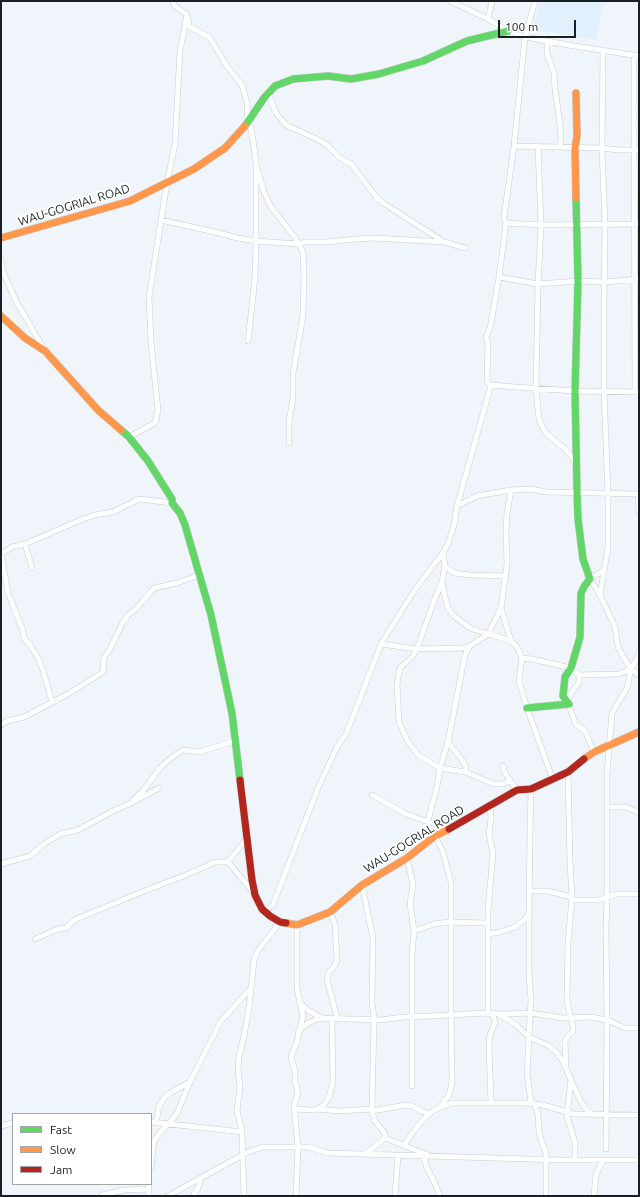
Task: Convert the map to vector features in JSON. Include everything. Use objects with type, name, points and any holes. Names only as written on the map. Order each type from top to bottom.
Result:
[{"type":"main road","name":"WAU-GOGRIAL ROAD","points":[[1,238],[130,201],[194,169],[225,148],[248,123],[264,98],[275,86],[293,79],[328,76],[351,80],[405,67],[423,61],[467,41],[508,31]]},
{"type":"main road","points":[[569,704],[563,696],[564,677],[571,668],[580,637],[581,593],[590,579],[583,559],[578,519],[576,463],[575,390],[578,281],[575,148],[577,136],[576,93]]},
{"type":"main road","points":[[1,316],[25,338],[45,351],[98,410],[129,437],[148,460],[172,499],[172,503],[180,513],[193,551],[211,615],[232,713],[252,880],[255,894],[259,905],[270,916],[280,922],[297,926]]},
{"type":"main road","points":[[527,708],[569,704]]},
{"type":"main road","name":"WAU-GOGRIAL ROAD","points":[[297,926],[330,912],[362,885],[407,858],[435,836],[517,790],[531,789],[553,780],[568,772],[594,752],[639,732]]},
{"type":"street","points":[[173,1],[174,5],[187,15],[190,26],[210,38],[226,65],[242,85],[247,103],[248,123],[253,140],[256,162],[264,192],[271,207],[294,236],[303,252],[303,314],[294,374],[293,398],[289,422],[289,443]]},
{"type":"street","points":[[450,1],[488,19],[508,31],[525,37],[637,55],[637,392],[536,388],[491,385],[487,382],[488,343],[486,337],[490,328],[499,277],[506,223],[504,217],[514,146],[525,37],[535,1]]},
{"type":"street","points":[[488,19],[492,1]]},
{"type":"street","points":[[129,437],[155,423],[158,410],[151,342],[149,297],[166,183],[175,144],[180,51],[187,15]]},
{"type":"street","points":[[547,41],[547,54],[554,72],[560,124],[560,147]]},
{"type":"street","points":[[600,595],[608,547],[608,494],[604,391],[605,225],[602,148],[603,50]]},
{"type":"street","points":[[268,93],[276,113],[286,125],[327,145],[339,157],[352,165],[377,198],[383,203],[444,242]]},
{"type":"street","points":[[514,146],[636,150]]},
{"type":"street","points":[[538,146],[541,225],[536,388],[539,419],[545,432],[567,451],[576,463]]},
{"type":"street","points":[[248,341],[255,278],[256,162]]},
{"type":"street","points":[[161,220],[256,241],[298,244],[304,242],[327,242],[374,238],[444,242],[466,248]]},
{"type":"street","points":[[506,223],[541,225],[637,224]]},
{"type":"street","points":[[1,260],[3,272],[17,303],[45,351]]},
{"type":"street","points":[[499,277],[538,284],[578,281],[605,282],[637,280]]},
{"type":"street","points":[[264,911],[273,905],[318,788],[338,746],[346,734],[381,644],[416,588],[443,553],[448,544],[454,525],[457,506],[491,385]]},
{"type":"street","points":[[457,506],[477,496],[511,490],[530,490],[547,492],[638,494],[639,511]]},
{"type":"street","points":[[381,644],[417,649],[464,648],[470,646],[488,634],[501,608],[506,576],[506,530],[511,490]]},
{"type":"street","points":[[52,702],[43,670],[33,650],[24,638],[22,626],[8,593],[1,554],[12,547],[25,544],[83,519],[94,515],[113,512],[139,499],[172,503]]},
{"type":"street","points":[[25,544],[32,568]]},
{"type":"street","points":[[443,553],[445,566],[442,582],[417,649],[412,657],[400,668],[398,684],[399,722],[407,740],[420,756],[440,768],[465,772],[494,784],[503,784],[510,780]]},
{"type":"street","points":[[445,566],[454,573],[506,576]]},
{"type":"street","points":[[604,570],[590,579],[600,595],[615,628],[618,647],[631,669],[639,675]]},
{"type":"street","points":[[1,725],[7,721],[24,717],[68,694],[102,672],[104,657],[109,651],[122,624],[128,615],[136,609],[154,588],[177,583],[199,575]]},
{"type":"street","points":[[442,582],[448,608],[453,615],[470,628],[511,641],[517,647],[522,658],[519,681],[527,708],[553,780]]},
{"type":"street","points":[[501,608],[511,641]]},
{"type":"street","points":[[428,821],[437,787],[440,768],[448,742],[465,655],[470,646]]},
{"type":"street","points":[[606,1148],[607,773],[612,713],[627,688],[631,669],[638,657],[639,651]]},
{"type":"street","points":[[522,658],[571,668],[579,675],[619,674],[631,669]]},
{"type":"street","points":[[579,675],[579,682],[568,698],[569,704],[576,725],[582,728],[586,733],[594,752]]},
{"type":"street","points":[[129,804],[142,792],[160,768],[183,750],[199,752],[235,741]]},
{"type":"street","points":[[448,742],[466,767],[465,772]]},
{"type":"street","points":[[503,766],[505,773],[517,790]]},
{"type":"street","points":[[566,1068],[565,1042],[573,1029],[567,1000],[568,943],[572,899],[568,772]]},
{"type":"street","points":[[1,864],[30,856],[44,844],[60,834],[78,830],[159,788]]},
{"type":"street","points":[[531,789],[529,891],[530,1013],[527,1074],[533,1103],[538,1114],[540,1135],[546,1153],[546,1196]]},
{"type":"street","points":[[372,795],[406,814],[448,829]]},
{"type":"street","points":[[490,805],[489,834],[493,853],[489,891],[488,934],[493,1014],[495,1023],[490,1035],[489,1045],[491,1103]]},
{"type":"street","points":[[607,806],[626,807],[639,812]]},
{"type":"street","points":[[404,1145],[419,1124],[440,1107],[447,1098],[452,1087],[450,1015],[450,882],[443,852],[435,836]]},
{"type":"street","points":[[35,939],[58,929],[66,928],[74,920],[215,862],[228,862],[248,842]]},
{"type":"street","points":[[407,858],[413,884],[410,904],[414,931],[412,954],[412,1086]]},
{"type":"street","points":[[228,862],[255,894]]},
{"type":"street","points":[[362,885],[373,938],[372,1002],[374,1020],[372,1110],[375,1122],[385,1133],[385,1138]]},
{"type":"street","points":[[529,891],[547,891],[572,899],[598,900],[616,894],[639,894]]},
{"type":"street","points":[[318,1109],[327,1102],[333,1087],[335,1018],[327,979],[329,972],[334,967],[337,960],[335,924],[330,912]]},
{"type":"street","points":[[488,934],[515,927],[529,914]]},
{"type":"street","points":[[244,1196],[242,1132],[237,1110],[240,1087],[238,1064],[247,1021],[253,964],[257,952],[280,922]]},
{"type":"street","points":[[414,931],[434,924],[451,922],[488,923]]},
{"type":"street","points":[[296,1196],[298,1147],[294,1102],[297,1096],[297,1091],[295,1072],[291,1056],[297,1042],[302,1016],[297,989],[297,926]]},
{"type":"street","points":[[152,1157],[153,1147],[158,1135],[177,1113],[190,1082],[221,1021],[251,988]]},
{"type":"street","points":[[299,1000],[305,1008],[322,1018]]},
{"type":"street","points":[[298,1034],[299,1030],[307,1024],[322,1018],[384,1020],[412,1016],[530,1013],[560,1018],[591,1017],[607,1020],[625,1028],[639,1028]]},
{"type":"street","points":[[493,1014],[515,1024],[528,1036],[553,1049],[566,1068],[580,1100],[586,1109],[592,1114]]},
{"type":"street","points":[[571,1078],[567,1112],[575,1143],[575,1160]]},
{"type":"street","points":[[190,1082],[165,1097],[153,1122],[242,1132]]},
{"type":"street","points":[[440,1107],[453,1103],[533,1103],[582,1115],[639,1115]]},
{"type":"street","points":[[294,1110],[372,1110],[406,1105],[430,1114]]},
{"type":"street","points":[[1,1126],[12,1123]]},
{"type":"street","points":[[152,1137],[158,1135]]},
{"type":"street","points":[[385,1138],[432,1157]]},
{"type":"street","points":[[364,1154],[385,1138]]},
{"type":"street","points":[[168,1196],[258,1148],[298,1147],[312,1148],[328,1153],[432,1157],[603,1161],[639,1160]]},
{"type":"street","points":[[395,1196],[398,1155]]},
{"type":"street","points":[[424,1156],[427,1168],[440,1196]]},
{"type":"street","points":[[594,1196],[596,1174],[603,1161]]},
{"type":"street","points":[[193,1196],[202,1177]]},
{"type":"street","points":[[102,1195],[149,1186],[148,1196]]},
{"type":"shaded area","points":[[540,1],[604,1],[596,40],[533,29]]},
{"type":"traffic: fast","points":[[245,126],[264,98],[275,86],[293,79],[328,76],[351,79],[379,74],[423,61],[467,41],[508,31]]},
{"type":"traffic: fast","points":[[527,708],[569,704],[563,696],[565,677],[571,668],[580,637],[581,593],[590,579],[583,559],[578,519],[577,492],[575,391],[578,281],[576,198]]},
{"type":"traffic: fast","points":[[121,430],[129,437],[148,461],[172,499],[172,503],[180,513],[185,525],[211,615],[232,713],[240,780]]},
{"type":"traffic: slow","points":[[576,93],[576,198]]},
{"type":"traffic: slow","points":[[1,238],[130,201],[194,169],[225,148],[245,126]]},
{"type":"traffic: slow","points":[[1,316],[25,338],[45,351],[98,410],[121,430]]},
{"type":"traffic: slow","points":[[584,759],[594,752],[639,732]]},
{"type":"traffic: slow","points":[[286,923],[297,925],[330,912],[362,885],[407,858],[435,836],[449,829]]},
{"type":"traffic: jam","points":[[449,829],[517,790],[531,789],[568,772],[584,759]]},
{"type":"traffic: jam","points":[[240,780],[255,895],[262,909],[280,922],[286,923]]}]
